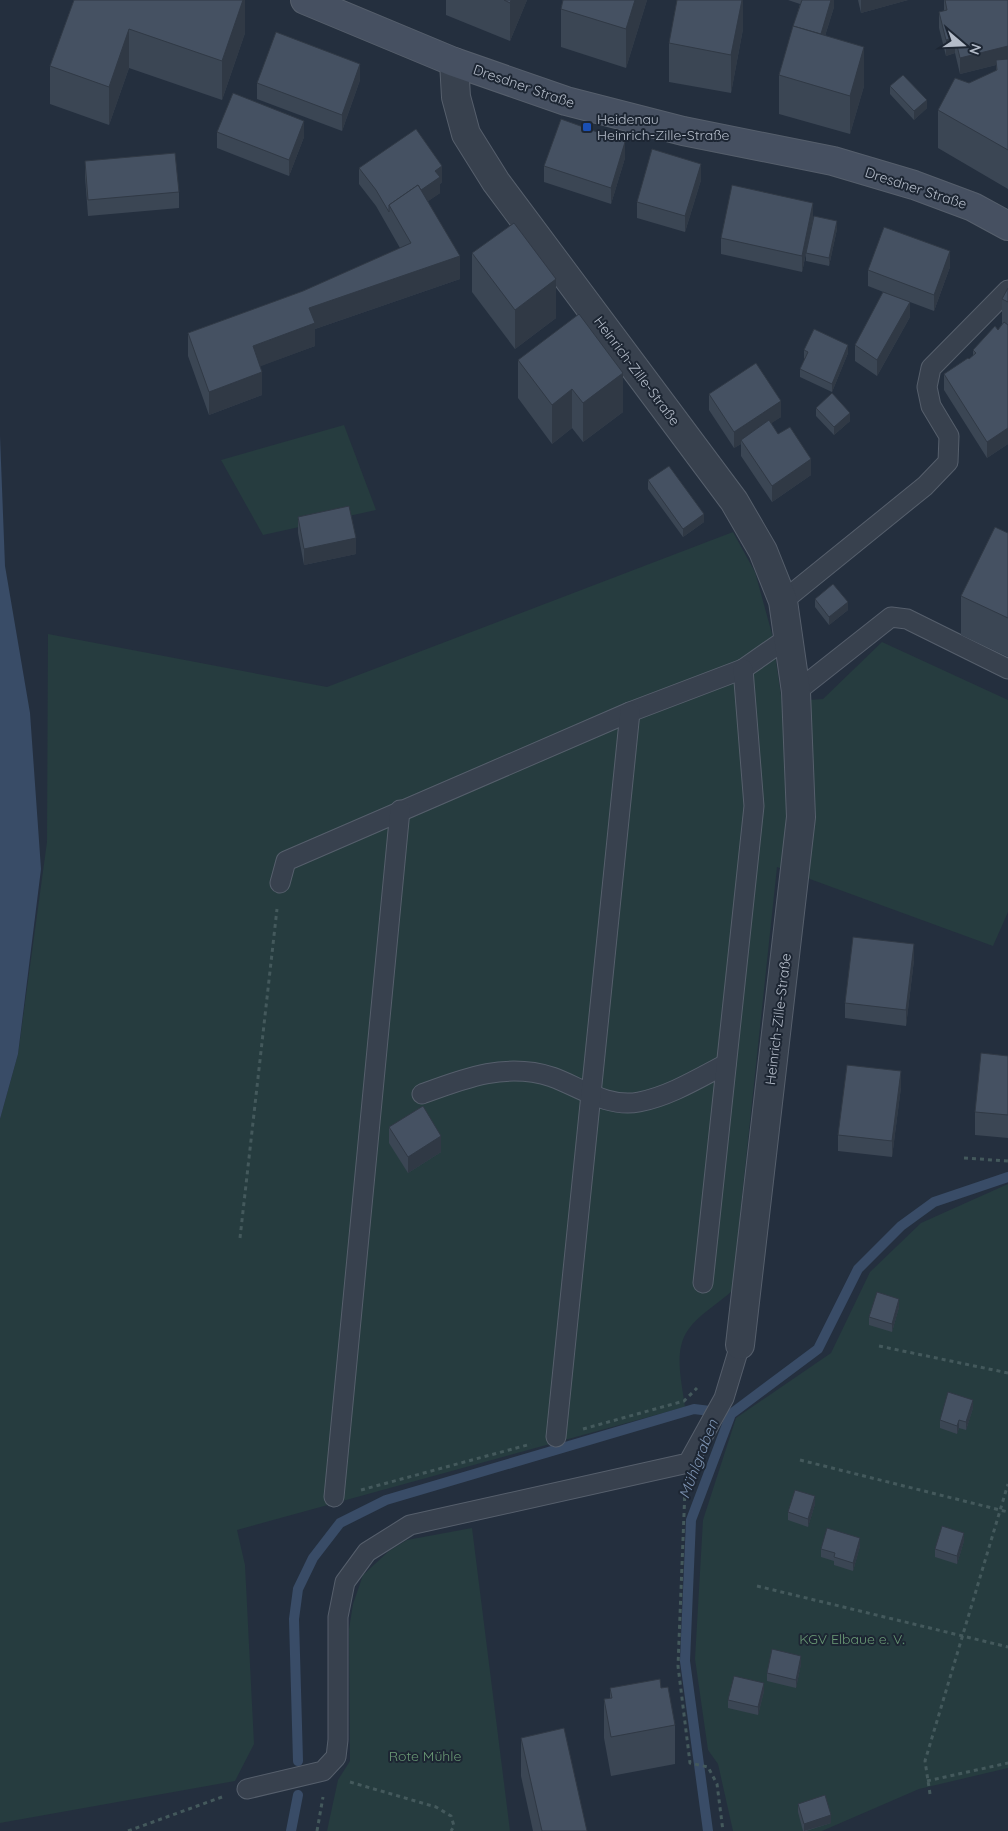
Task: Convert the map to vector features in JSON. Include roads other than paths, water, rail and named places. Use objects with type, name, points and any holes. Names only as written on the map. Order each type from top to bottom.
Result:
[{"type":"street","name":"Dresdner Straße","points":[[305,0],[454,62],[566,101],[683,131],[833,161],[914,185],[974,207],[1008,226]]},
{"type":"street","name":"Heinrich-Zille-Straße","points":[[454,62],[456,97],[466,134],[496,182],[734,501],[763,551],[783,601],[796,692],[801,817],[740,1346]]},
{"type":"lane","points":[[783,601],[925,486],[948,462],[949,436],[930,406],[927,387],[931,368],[1008,290]]},
{"type":"lane","points":[[796,692],[891,617],[907,618],[1008,669]]},
{"type":"lane","points":[[280,883],[286,861],[630,712],[743,669],[789,637]]},
{"type":"lane","points":[[703,1283],[754,806],[743,669]]},
{"type":"lane","points":[[556,1437],[630,712]]},
{"type":"lane","points":[[334,1498],[400,810]]},
{"type":"lane","points":[[422,1094],[465,1078],[496,1070],[522,1071],[551,1077],[590,1095],[611,1101],[638,1102],[676,1089],[726,1064]]},
{"type":"lane","points":[[247,1789],[323,1771],[336,1757],[338,1740],[338,1617],[345,1582],[367,1552],[410,1524],[688,1463],[724,1398],[740,1346]]},
{"type":"water","points":[[0,436],[5,566],[30,713],[41,869],[18,1054],[0,1119]]},
{"type":"waterway","name":"Mühlgraben","points":[[708,1831],[685,1661],[691,1520],[731,1414],[818,1349],[858,1269],[901,1226],[934,1202],[1008,1177]]},
{"type":"waterway","points":[[298,1761],[294,1619],[298,1589],[313,1558],[340,1523],[386,1500],[694,1409],[718,1412]]},
{"type":"waterway","points":[[291,1831],[298,1795]]},
{"type":"place","name":"Heidenau Heinrich-Zille-Straße","points":[[587,127]]},
{"type":"park label","name":"KGV Elbaue e. V.","points":[[852,1639]]},
{"type":"park label","name":"Rote Mühle","points":[[425,1756]]}]
